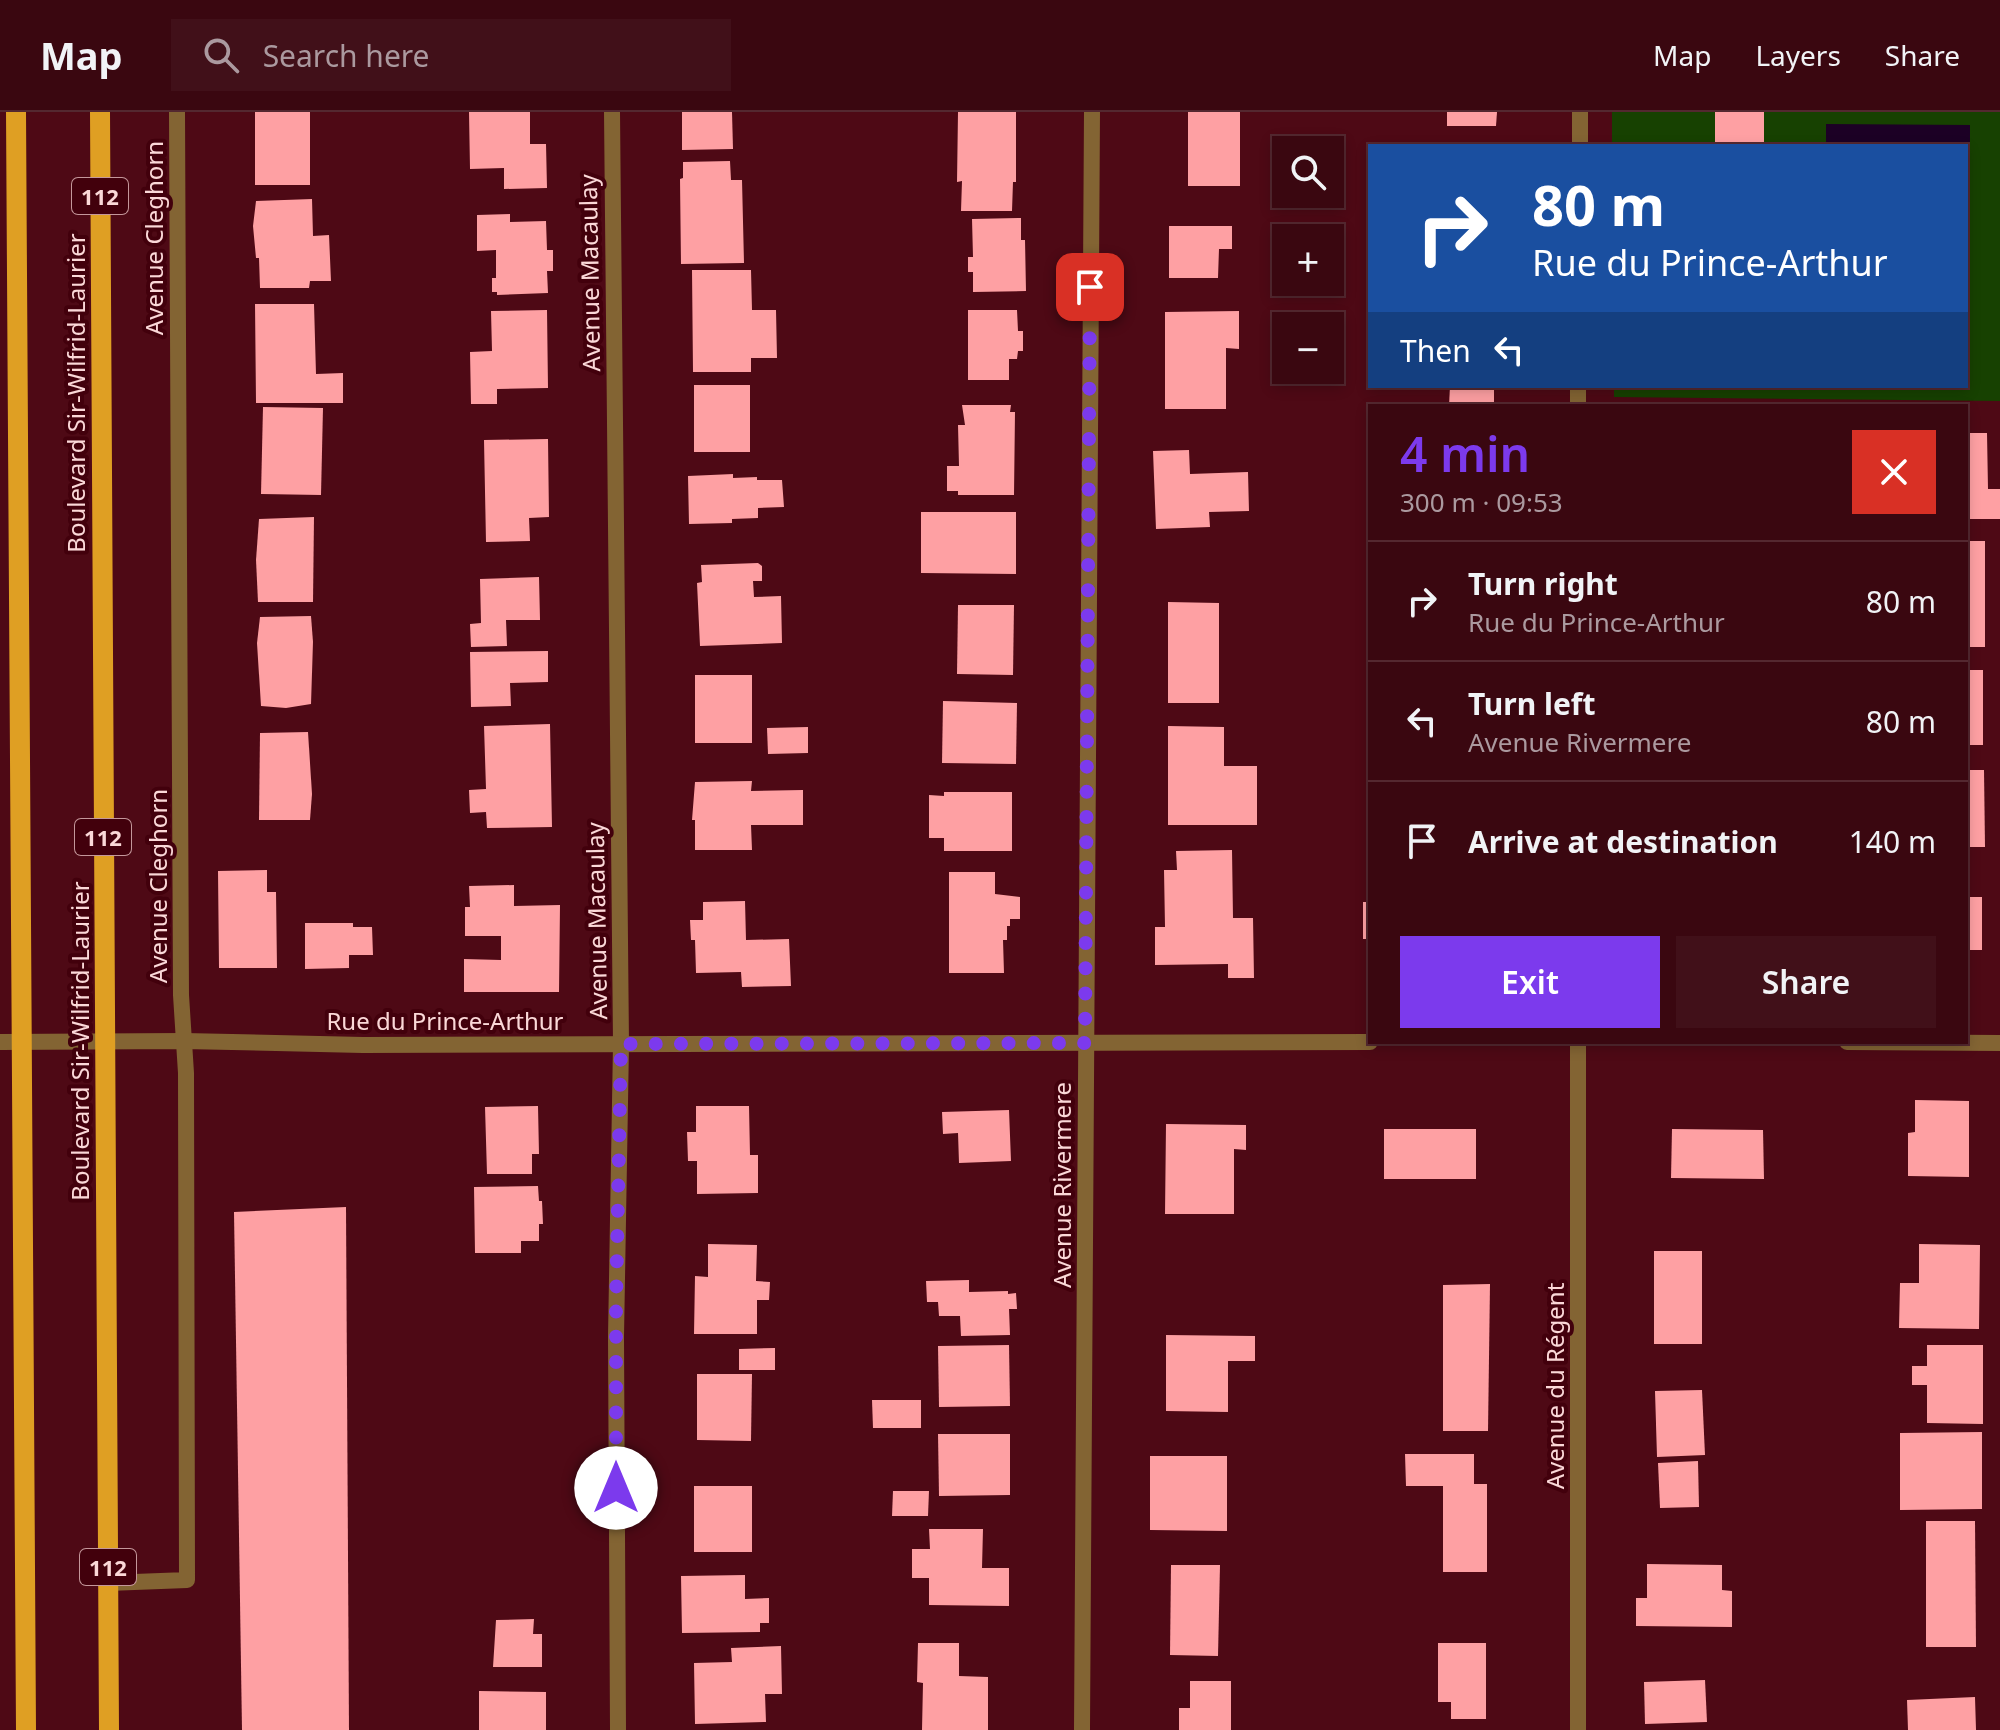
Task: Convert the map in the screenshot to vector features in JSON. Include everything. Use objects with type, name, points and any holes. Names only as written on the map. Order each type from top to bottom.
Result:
[{"type":"main road","points":[[16,112],[26,1730]]},
{"type":"main road","name":"Boulevard Sir-Wilfrid-Laurier","points":[[100,112],[109,1730]]},
{"type":"street","name":"Avenue Cleghorn","points":[[108,1583],[187,1580],[177,112]]},
{"type":"street","name":"Avenue Macaulay","points":[[612,112],[621,1044],[616,1321],[618,1730]]},
{"type":"street","name":"Avenue Rivermere","points":[[1082,1730],[1092,112]]},
{"type":"street","points":[[1580,112],[1580,144]]},
{"type":"street","name":"Rue du Prince-Arthur","points":[[0,1042],[184,1041],[363,1045],[1368,1042]]},
{"type":"street","points":[[1968,1043],[2000,1043]]},
{"type":"street","name":"Avenue du Régent","points":[[1578,1044],[1578,1730]]},
{"type":"green space","points":[[1612,112],[2000,112],[2000,401],[1614,397],[1614,388],[1968,388],[1968,144],[1612,144]]},
{"type":"shaded area","points":[[1826,124],[1970,125],[1970,203],[1968,144],[1826,144]]},
{"type":"building","points":[[255,112],[310,112],[310,185],[255,185]]},
{"type":"building","points":[[469,112],[530,112],[530,144],[546,144],[547,188],[504,189],[504,168],[470,169]]},
{"type":"building","points":[[682,112],[732,112],[733,149],[682,150]]},
{"type":"building","points":[[958,112],[1016,112],[1016,182],[1013,182],[1012,211],[961,211],[962,181],[957,182]]},
{"type":"building","points":[[1188,112],[1240,112],[1240,186],[1188,186]]},
{"type":"building","points":[[1447,112],[1497,112],[1496,126],[1447,126]]},
{"type":"building","points":[[1715,112],[1764,112],[1764,144],[1715,144]]},
{"type":"building","points":[[730,161],[731,180],[742,180],[744,263],[681,264],[680,179],[683,178],[683,162]]},
{"type":"building","points":[[312,199],[313,236],[329,235],[331,281],[310,281],[309,288],[260,288],[253,226],[256,201]]},
{"type":"building","points":[[510,214],[510,222],[546,221],[547,250],[553,250],[553,271],[547,271],[548,293],[497,295],[497,292],[492,292],[492,278],[496,278],[496,250],[477,251],[477,215]]},
{"type":"building","points":[[1021,218],[1021,240],[1025,240],[1026,291],[973,292],[973,272],[968,272],[968,257],[973,257],[972,219]]},
{"type":"building","points":[[1169,226],[1232,226],[1232,249],[1219,249],[1218,278],[1169,278]]},
{"type":"building","points":[[692,270],[751,270],[752,310],[776,310],[777,358],[751,358],[751,372],[693,372]]},
{"type":"building","points":[[255,304],[314,304],[316,374],[343,373],[343,403],[256,403]]},
{"type":"building","points":[[547,310],[548,388],[497,389],[497,404],[471,404],[470,352],[492,351],[491,311]]},
{"type":"building","points":[[968,310],[1017,310],[1018,331],[1023,331],[1023,351],[1018,351],[1017,359],[1009,359],[1009,380],[968,380]]},
{"type":"building","points":[[1239,311],[1239,349],[1226,348],[1226,409],[1165,409],[1165,312]]},
{"type":"building","points":[[694,385],[750,385],[750,452],[694,452]]},
{"type":"building","points":[[1450,388],[1494,388],[1494,404],[1449,404]]},
{"type":"building","points":[[962,405],[1011,405],[1010,412],[1015,412],[1014,495],[958,495],[958,491],[947,491],[947,466],[959,466],[958,425],[965,425]]},
{"type":"building","points":[[263,407],[323,408],[321,495],[261,494]]},
{"type":"building","points":[[1968,433],[1987,433],[1988,489],[2000,489],[2000,519],[1968,519]]},
{"type":"building","points":[[548,439],[549,517],[529,518],[530,541],[486,542],[484,440]]},
{"type":"building","points":[[1189,450],[1190,474],[1248,472],[1249,511],[1209,512],[1210,527],[1156,529],[1153,451]]},
{"type":"building","points":[[733,474],[733,478],[782,480],[784,507],[758,508],[758,518],[732,519],[732,523],[689,524],[688,476]]},
{"type":"building","points":[[921,512],[1016,512],[1016,574],[921,573]]},
{"type":"building","points":[[314,517],[313,602],[258,602],[256,560],[259,519]]},
{"type":"building","points":[[1968,541],[1985,541],[1985,647],[1968,647]]},
{"type":"building","points":[[758,563],[762,566],[762,581],[753,581],[754,597],[781,596],[782,643],[700,646],[697,583],[702,582],[701,565]]},
{"type":"building","points":[[539,577],[540,620],[506,620],[507,646],[471,647],[470,624],[481,623],[480,579]]},
{"type":"building","points":[[1168,602],[1219,603],[1219,703],[1168,703]]},
{"type":"building","points":[[958,605],[1014,605],[1013,675],[957,674]]},
{"type":"building","points":[[311,616],[311,704],[286,708],[261,706],[257,643],[260,617]]},
{"type":"building","points":[[548,651],[548,682],[510,683],[511,706],[471,707],[470,652]]},
{"type":"building","points":[[1968,670],[1983,670],[1983,745],[1968,745]]},
{"type":"building","points":[[695,675],[752,675],[752,743],[695,743]]},
{"type":"building","points":[[943,701],[1017,703],[1016,764],[942,763]]},
{"type":"building","points":[[550,724],[552,827],[487,828],[486,812],[470,813],[469,790],[486,789],[484,726]]},
{"type":"building","points":[[1168,726],[1224,727],[1224,766],[1257,766],[1257,825],[1168,825]]},
{"type":"building","points":[[808,727],[808,753],[768,754],[767,728]]},
{"type":"building","points":[[308,732],[312,794],[310,820],[259,820],[260,733]]},
{"type":"building","points":[[1968,770],[1984,770],[1985,847],[1968,847]]},
{"type":"building","points":[[752,781],[751,791],[803,790],[803,825],[751,825],[752,850],[695,850],[695,820],[692,820],[695,782]]},
{"type":"building","points":[[944,792],[1012,792],[1012,851],[944,851],[944,838],[929,838],[929,795],[944,796]]},
{"type":"building","points":[[1232,850],[1233,918],[1253,918],[1254,978],[1228,978],[1228,964],[1155,965],[1155,927],[1165,927],[1164,870],[1177,870],[1176,851]]},
{"type":"building","points":[[267,870],[267,892],[276,892],[277,968],[219,968],[218,871]]},
{"type":"building","points":[[949,872],[995,872],[995,894],[1020,897],[1020,919],[1010,919],[1007,940],[1003,940],[1004,973],[949,973]]},
{"type":"building","points":[[514,885],[514,906],[560,905],[559,992],[464,992],[464,959],[501,960],[501,936],[465,936],[465,907],[470,907],[469,886]]},
{"type":"building","points":[[1968,897],[1982,897],[1982,950],[1968,950]]},
{"type":"building","points":[[745,901],[746,940],[789,939],[791,986],[742,987],[741,972],[696,973],[695,940],[691,940],[690,920],[703,920],[703,902]]},
{"type":"building","points":[[1363,902],[1368,902],[1368,939],[1363,939]]},
{"type":"building","points":[[305,923],[353,923],[353,927],[372,927],[373,955],[349,955],[349,968],[305,969]]},
{"type":"building","points":[[1915,1100],[1969,1101],[1969,1177],[1908,1176],[1908,1133],[1915,1132]]},
{"type":"building","points":[[538,1106],[539,1154],[532,1154],[532,1174],[487,1174],[485,1107]]},
{"type":"building","points":[[696,1106],[749,1106],[750,1155],[758,1155],[758,1193],[697,1194],[697,1161],[688,1161],[687,1132],[696,1132]]},
{"type":"building","points":[[1009,1110],[1011,1161],[959,1163],[958,1133],[943,1134],[942,1112]]},
{"type":"building","points":[[1166,1124],[1246,1125],[1246,1150],[1234,1149],[1234,1214],[1165,1214]]},
{"type":"building","points":[[1384,1129],[1476,1129],[1476,1179],[1384,1179]]},
{"type":"building","points":[[1672,1129],[1763,1130],[1764,1179],[1671,1178]]},
{"type":"building","points":[[538,1186],[543,1224],[539,1224],[539,1241],[521,1241],[521,1253],[475,1253],[474,1187]]},
{"type":"building","points":[[346,1207],[349,1730],[242,1730],[234,1212]]},
{"type":"building","points":[[708,1244],[757,1245],[756,1281],[770,1282],[769,1300],[757,1300],[757,1334],[694,1334],[695,1276],[708,1277]]},
{"type":"building","points":[[1919,1244],[1980,1245],[1979,1329],[1899,1328],[1900,1283],[1919,1283]]},
{"type":"building","points":[[1654,1251],[1702,1251],[1702,1344],[1654,1344]]},
{"type":"building","points":[[969,1280],[969,1292],[1016,1293],[1017,1309],[1009,1309],[1010,1335],[961,1336],[960,1316],[939,1316],[938,1302],[927,1302],[926,1281]]},
{"type":"building","points":[[1490,1284],[1488,1431],[1443,1431],[1443,1285]]},
{"type":"building","points":[[1166,1335],[1255,1336],[1255,1361],[1228,1361],[1228,1412],[1166,1411]]},
{"type":"building","points":[[1009,1345],[1010,1406],[939,1407],[938,1346]]},
{"type":"building","points":[[1927,1345],[1983,1345],[1983,1424],[1927,1423],[1927,1385],[1912,1385],[1912,1366],[1927,1366]]},
{"type":"building","points":[[775,1348],[775,1370],[739,1370],[739,1349]]},
{"type":"building","points":[[697,1374],[752,1374],[751,1441],[697,1440]]},
{"type":"building","points":[[1702,1390],[1705,1455],[1657,1457],[1655,1391]]},
{"type":"building","points":[[872,1400],[921,1400],[921,1428],[873,1428]]},
{"type":"building","points":[[1982,1432],[1982,1509],[1900,1510],[1900,1433]]},
{"type":"building","points":[[938,1434],[1010,1434],[1010,1495],[939,1496]]},
{"type":"building","points":[[1405,1454],[1474,1454],[1474,1484],[1487,1484],[1487,1572],[1443,1572],[1443,1486],[1406,1486]]},
{"type":"building","points":[[1150,1456],[1227,1456],[1227,1531],[1150,1530]]},
{"type":"building","points":[[1698,1461],[1699,1507],[1660,1508],[1658,1463]]},
{"type":"building","points":[[694,1486],[752,1486],[752,1552],[694,1552]]},
{"type":"building","points":[[893,1491],[929,1491],[928,1516],[892,1516]]},
{"type":"building","points":[[1926,1521],[1975,1521],[1976,1647],[1926,1647]]},
{"type":"building","points":[[929,1529],[983,1529],[982,1568],[1009,1568],[1009,1606],[929,1605],[929,1578],[912,1578],[912,1549],[930,1549]]},
{"type":"building","points":[[1647,1564],[1722,1565],[1722,1590],[1732,1591],[1732,1627],[1636,1626],[1636,1598],[1647,1598]]},
{"type":"building","points":[[1171,1565],[1220,1565],[1218,1656],[1170,1655]]},
{"type":"building","points":[[745,1575],[745,1599],[769,1598],[769,1623],[760,1623],[760,1632],[682,1633],[681,1576]]},
{"type":"building","points":[[534,1619],[533,1634],[542,1634],[542,1667],[493,1667],[496,1620]]},
{"type":"building","points":[[918,1643],[959,1643],[959,1676],[988,1677],[988,1730],[922,1730],[923,1683],[917,1682]]},
{"type":"building","points":[[1438,1643],[1486,1643],[1486,1719],[1451,1719],[1451,1702],[1438,1702]]},
{"type":"building","points":[[781,1646],[782,1694],[765,1694],[766,1722],[695,1724],[694,1663],[732,1662],[731,1648]]},
{"type":"building","points":[[1705,1680],[1707,1722],[1645,1724],[1644,1682]]},
{"type":"building","points":[[1190,1681],[1231,1681],[1231,1730],[1179,1730],[1179,1708],[1190,1708]]},
{"type":"building","points":[[479,1691],[546,1692],[546,1730],[479,1730]]},
{"type":"building","points":[[1975,1697],[1976,1730],[1908,1730],[1907,1700]]},
{"type":"route","points":[[616,1488],[621,1044],[1085,1043],[1090,287]]}]
